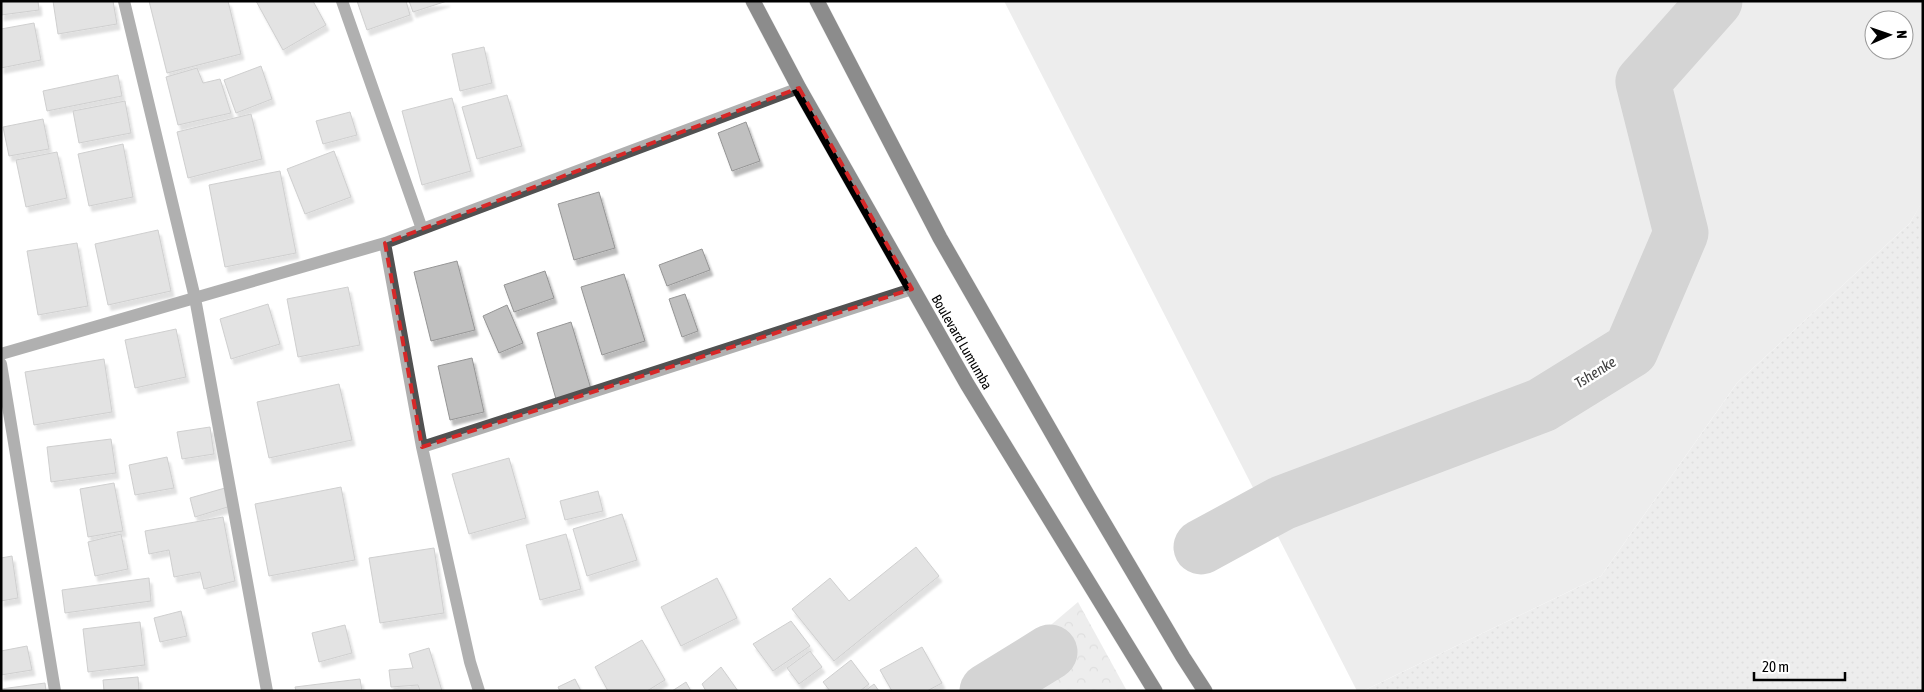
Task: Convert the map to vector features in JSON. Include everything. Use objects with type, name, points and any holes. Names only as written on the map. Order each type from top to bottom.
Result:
[{"type":"highway","name":"Boulevard Lumumba","points":[[753,1],[799,88],[967,384],[1155,691]]},
{"type":"highway","points":[[817,1],[940,238],[1088,496],[1205,691]]},
{"type":"street","points":[[124,1],[195,298],[267,691]]},
{"type":"street","points":[[342,1],[422,229]]},
{"type":"street","points":[[1,354],[385,243],[799,88]]},
{"type":"street","points":[[385,243],[422,447],[470,662],[479,691]]},
{"type":"street","points":[[422,447],[912,289]]},
{"type":"street","points":[[1,364],[55,691]]},
{"type":"highlighted area","points":[[799,88],[912,289],[422,447],[385,243]]},
{"type":"green space","points":[[1004,1],[1923,1],[1923,201],[1910,223],[1737,383],[1601,576],[1363,691],[1357,691]]},
{"type":"green space","points":[[1923,200],[1923,691],[1363,691],[1601,576],[1737,383],[1910,223]]},
{"type":"green space","points":[[1078,602],[1127,691],[973,691]]},
{"type":"building","points":[[1,1],[38,1],[39,10],[1,15]]},
{"type":"building","points":[[53,1],[113,1],[117,24],[58,34]]},
{"type":"building","points":[[149,1],[228,1],[241,54],[167,73]]},
{"type":"building","points":[[256,1],[313,1],[326,25],[283,50]]},
{"type":"building","points":[[357,1],[406,1],[410,15],[367,30]]},
{"type":"building","points":[[409,1],[447,1],[413,12]]},
{"type":"building","points":[[34,23],[41,60],[1,68],[1,29]]},
{"type":"building","points":[[484,47],[492,83],[460,91],[452,54]]},
{"type":"building","points":[[261,66],[272,99],[236,113],[224,80]]},
{"type":"building","points":[[197,68],[203,83],[220,79],[231,113],[178,125],[166,77]]},
{"type":"building","points":[[118,75],[122,96],[47,111],[43,91]]},
{"type":"building","points":[[507,95],[522,146],[477,159],[462,107]]},
{"type":"building","points":[[452,98],[471,171],[422,185],[402,111]]},
{"type":"building","points":[[125,101],[131,133],[79,143],[73,111]]},
{"type":"building","points":[[350,112],[357,135],[323,144],[316,121]]},
{"type":"building","points":[[251,114],[262,159],[188,178],[177,132]]},
{"type":"building","points":[[43,119],[49,149],[9,156],[3,127]]},
{"type":"building","points":[[746,122],[760,161],[732,171],[718,133]]},
{"type":"building","points":[[123,144],[133,197],[89,206],[78,154]]},
{"type":"building","points":[[334,151],[351,197],[305,214],[287,169]]},
{"type":"building","points":[[57,152],[67,198],[26,207],[16,160]]},
{"type":"building","points":[[280,171],[296,253],[225,267],[209,185]]},
{"type":"building","points":[[599,192],[615,248],[574,260],[558,204]]},
{"type":"building","points":[[158,230],[171,291],[108,305],[95,244]]},
{"type":"building","points":[[77,243],[88,306],[38,315],[27,251]]},
{"type":"building","points":[[702,249],[710,270],[667,286],[659,265]]},
{"type":"building","points":[[457,261],[475,330],[431,341],[414,272]]},
{"type":"building","points":[[545,271],[554,298],[514,312],[504,285]]},
{"type":"building","points":[[624,274],[645,341],[602,355],[581,287]]},
{"type":"building","points":[[348,287],[360,345],[298,357],[287,299]]},
{"type":"building","points":[[685,294],[698,331],[682,337],[669,299]]},
{"type":"building","points":[[268,304],[280,344],[231,359],[220,319]]},
{"type":"building","points":[[507,305],[523,343],[499,353],[483,316]]},
{"type":"building","points":[[571,322],[591,389],[556,399],[537,333]]},
{"type":"building","points":[[176,329],[186,377],[135,388],[125,340]]},
{"type":"building","points":[[472,358],[484,412],[450,420],[438,366]]},
{"type":"building","points":[[104,359],[112,412],[34,425],[25,372]]},
{"type":"building","points":[[339,384],[352,440],[269,458],[257,402]]},
{"type":"building","points":[[210,427],[214,454],[182,459],[177,432]]},
{"type":"building","points":[[111,439],[116,473],[51,482],[47,447]]},
{"type":"building","points":[[167,457],[174,488],[135,495],[129,465]]},
{"type":"building","points":[[509,458],[526,518],[469,534],[452,474]]},
{"type":"building","points":[[114,483],[123,531],[88,537],[80,489]]},
{"type":"building","points":[[341,487],[355,560],[269,576],[255,504]]},
{"type":"building","points":[[225,488],[231,506],[195,517],[190,498]]},
{"type":"building","points":[[598,491],[603,511],[565,520],[560,501]]},
{"type":"building","points":[[622,514],[637,560],[587,576],[573,529]]},
{"type":"building","points":[[223,517],[235,581],[204,589],[200,572],[174,577],[169,550],[149,554],[145,531]]},
{"type":"building","points":[[121,534],[128,569],[95,576],[88,542]]},
{"type":"building","points":[[566,534],[581,589],[540,600],[526,545]]},
{"type":"building","points":[[916,547],[939,576],[834,661],[792,609],[830,578],[849,601]]},
{"type":"building","points":[[434,548],[444,613],[380,623],[369,558]]},
{"type":"building","points":[[12,556],[18,598],[1,601],[1,558]]},
{"type":"building","points":[[149,578],[151,601],[65,613],[62,590]]},
{"type":"building","points":[[717,578],[737,618],[681,646],[661,607]]},
{"type":"building","points":[[181,611],[187,636],[160,642],[154,618]]},
{"type":"building","points":[[791,621],[810,646],[773,671],[753,644]]},
{"type":"building","points":[[140,622],[145,665],[88,672],[83,629]]},
{"type":"building","points":[[345,625],[352,653],[319,662],[312,633]]},
{"type":"building","points":[[642,640],[665,680],[647,691],[608,691],[595,667]]},
{"type":"building","points":[[27,646],[32,670],[1,675],[1,651]]},
{"type":"building","points":[[922,647],[942,683],[927,691],[892,691],[880,670]]},
{"type":"building","points":[[429,648],[442,691],[420,691],[418,685],[391,687],[389,670],[413,668],[409,654]]},
{"type":"building","points":[[810,651],[822,667],[799,684],[787,668]]},
{"type":"building","points":[[851,660],[869,684],[860,691],[830,691],[823,682]]},
{"type":"building","points":[[721,667],[738,691],[706,691],[702,684]]},
{"type":"building","points":[[138,677],[139,691],[104,691],[103,680]]},
{"type":"building","points":[[360,679],[362,691],[296,691],[295,687]]},
{"type":"building","points":[[575,679],[581,691],[560,691],[558,687]]},
{"type":"building","points":[[686,682],[691,691],[672,691]]},
{"type":"building","points":[[45,683],[46,691],[1,691],[1,689]]},
{"type":"building","points":[[874,684],[879,691],[865,691]]},
{"type":"waterway","name":"Tshenke","points":[[1201,547],[1282,503],[1542,405],[1631,350],[1681,233],[1643,82],[1715,1]]},
{"type":"waterway","name":"Tshenke","points":[[987,691],[1050,652]]}]
